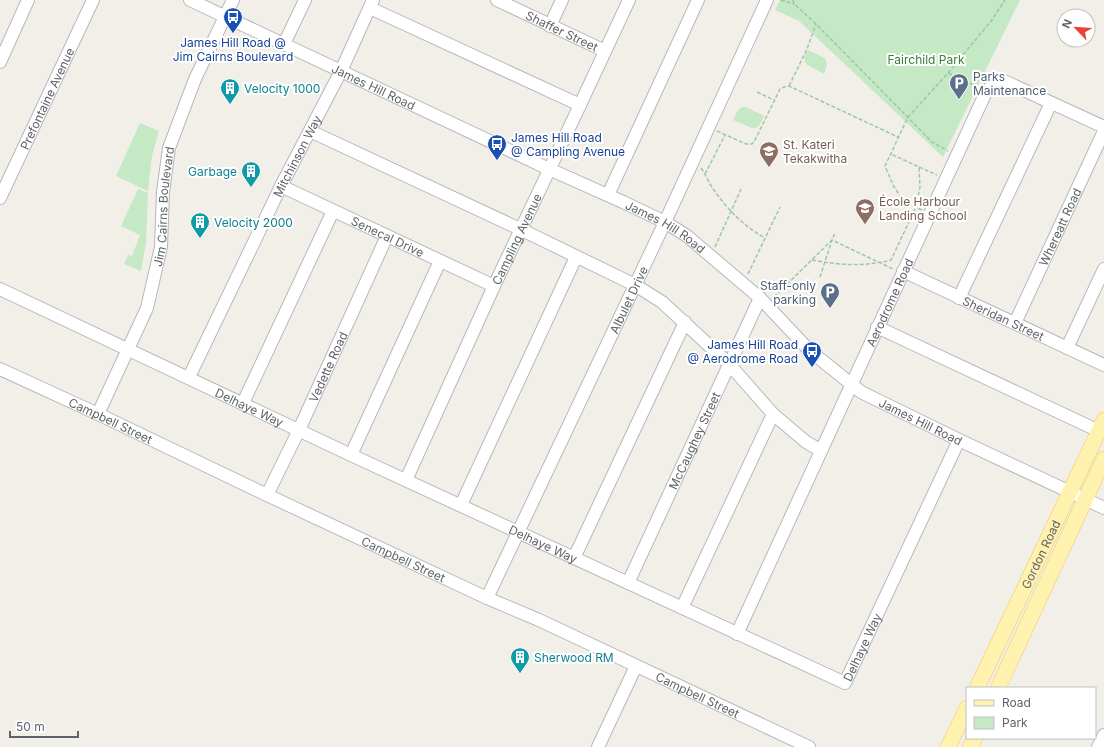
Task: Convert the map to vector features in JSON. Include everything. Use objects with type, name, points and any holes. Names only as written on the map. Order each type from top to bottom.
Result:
[{"type":"main road","name":"Gordon Road","points":[[977,687],[1102,425]]},
{"type":"main road","name":"Gordon Road","points":[[998,687],[1104,459]]},
{"type":"main road","points":[[948,747],[966,710]]},
{"type":"street","points":[[0,62],[28,0]]},
{"type":"street","name":"Prefontaine Avenue","points":[[0,198],[93,0]]},
{"type":"street","name":"James Hill Road","points":[[190,0],[549,169],[608,194],[665,222],[687,236],[744,283],[764,301],[809,350],[861,392],[958,440],[1104,508]]},
{"type":"street","name":"Jim Cairns Boulevard","points":[[98,414],[147,308],[161,247],[163,192],[169,148],[195,79],[232,0]]},
{"type":"street","points":[[284,44],[304,0]]},
{"type":"street","name":"Shaffer Street","points":[[498,0],[605,51]]},
{"type":"street","points":[[550,26],[562,0]]},
{"type":"street","name":"Campling Avenue","points":[[406,480],[520,229],[629,0]]},
{"type":"street","points":[[608,194],[698,0]]},
{"type":"street","name":"Albulet Drive","points":[[487,598],[665,222],[767,0]]},
{"type":"street","points":[[372,4],[580,105]]},
{"type":"street","name":"Mitchinson Way","points":[[189,377],[281,186],[341,71],[372,4]]},
{"type":"street","name":"Aerodrome Road","points":[[737,634],[820,450],[986,92],[996,81],[1004,81],[1104,127]]},
{"type":"street","points":[[959,298],[1050,103]]},
{"type":"street","points":[[310,131],[520,229],[635,285],[662,302],[685,322],[729,364],[773,414],[806,442],[820,450]]},
{"type":"street","name":"Whereatt Road","points":[[1015,323],[1104,131]]},
{"type":"street","name":"Senecal Drive","points":[[281,186],[494,286]]},
{"type":"street","points":[[243,403],[333,211]]},
{"type":"street","name":"Vedette Road","points":[[267,495],[299,430],[386,236]]},
{"type":"street","points":[[461,505],[576,257]]},
{"type":"street","points":[[351,455],[440,261]]},
{"type":"street","points":[[1067,348],[1104,269]]},
{"type":"street","name":"Sheridan Street","points":[[902,273],[1015,323],[1104,365]]},
{"type":"street","name":"Delhaye Way","points":[[0,289],[189,377],[351,455],[845,683],[958,440]]},
{"type":"street","name":"McCaughey Street","points":[[628,583],[729,364],[764,301]]},
{"type":"street","points":[[574,558],[685,322]]},
{"type":"street","points":[[877,327],[1102,425]]},
{"type":"street","name":"Campbell Street","points":[[0,369],[487,598],[540,620],[808,747]]},
{"type":"street","points":[[682,608],[773,414]]},
{"type":"street","points":[[598,747],[636,666]]},
{"type":"street","points":[[1098,747],[1104,735]]},
{"type":"path","points":[[781,0],[794,4],[816,24],[932,142],[956,156]]},
{"type":"path","points":[[793,0],[794,4]]},
{"type":"path","points":[[929,214],[903,201],[893,185],[885,166],[908,117],[948,73],[991,20],[1005,0]]},
{"type":"path","points":[[789,86],[816,24]]},
{"type":"path","points":[[948,73],[986,92]]},
{"type":"path","points":[[709,128],[746,144],[752,144],[780,89],[789,86],[898,138]]},
{"type":"path","points":[[757,92],[774,100]]},
{"type":"path","points":[[705,174],[725,135]]},
{"type":"path","points":[[891,154],[945,179]]},
{"type":"path","points":[[692,163],[702,168],[717,194],[731,211],[746,225],[765,238]]},
{"type":"path","points":[[812,260],[855,265],[880,263],[891,260],[916,207],[920,187],[919,167]]},
{"type":"path","points":[[711,256],[741,189]]},
{"type":"path","points":[[744,283],[780,207]]},
{"type":"path","points":[[820,276],[835,233]]},
{"type":"path","points":[[832,240],[902,273]]},
{"type":"path","points":[[764,301],[812,260],[832,240]]},
{"type":"green space","name":"Fairchild Park","points":[[780,0],[1020,0],[943,157],[799,21],[775,10]]},
{"type":"green space","points":[[808,50],[825,58],[827,65],[824,74],[806,64],[804,58]]},
{"type":"green space","points":[[742,107],[746,107],[764,116],[758,126],[752,128],[733,120],[738,110]]},
{"type":"green space","points":[[140,123],[159,131],[152,156],[148,191],[116,176]]},
{"type":"green space","points":[[138,189],[148,193],[146,243],[141,271],[124,264],[128,255],[132,256],[140,235],[121,226]]},
{"type":"place","name":"James Hill Road @ Jim Cairns Boulevard","points":[[233,34]]},
{"type":"place","name":"Parks Maintenance","points":[[959,100]]},
{"type":"place","name":"Velocity 1000","points":[[230,105]]},
{"type":"place","name":"James Hill Road @ Campling Avenue","points":[[497,161]]},
{"type":"place","name":"St. Kateri Tekakwitha","points":[[769,168]]},
{"type":"place","name":"Garbage","points":[[251,188]]},
{"type":"place","name":"École Harbour Landing School","points":[[865,225]]},
{"type":"place","name":"Velocity 2000","points":[[200,239]]},
{"type":"place","name":"Staff-only parking","points":[[830,309]]},
{"type":"place","name":"James Hill Road @ Aerodrome Road","points":[[812,368]]},
{"type":"place","name":"Sherwood RM","points":[[520,674]]}]
